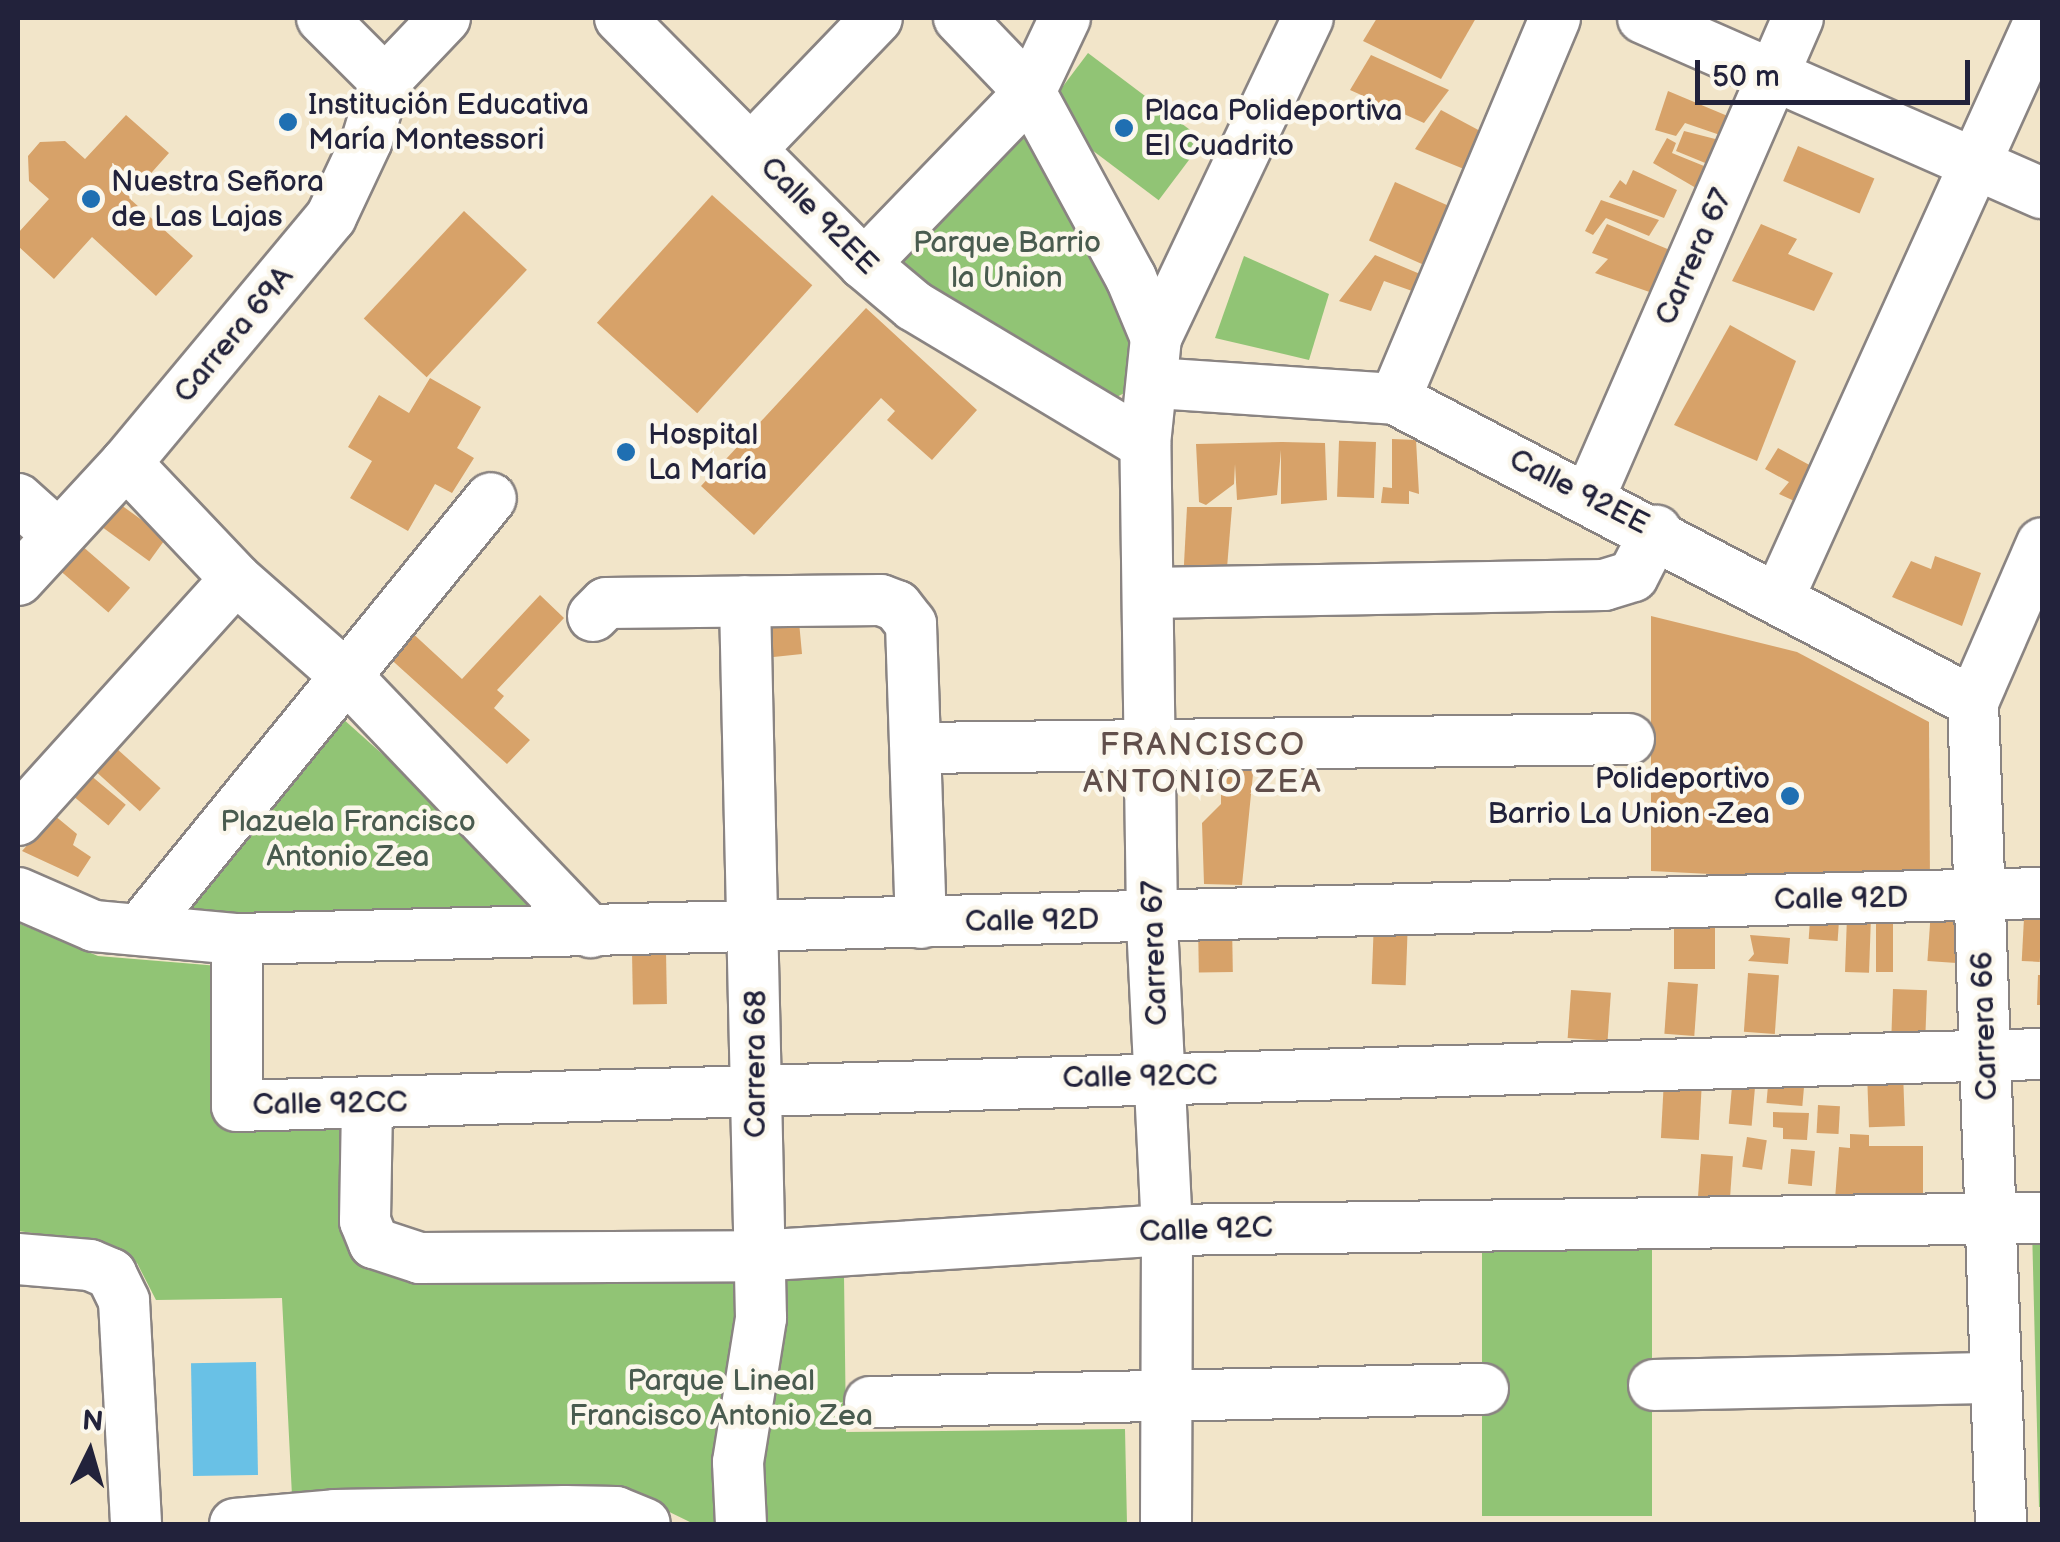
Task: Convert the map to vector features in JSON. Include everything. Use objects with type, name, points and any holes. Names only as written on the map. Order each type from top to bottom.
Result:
[{"type":"street","points":[[322,18],[385,82]]},
{"type":"street","name":"Carrera 69A","points":[[18,580],[126,463],[331,217],[367,140],[385,82],[445,18]]},
{"type":"street","points":[[752,148],[877,18]]},
{"type":"street","points":[[958,18],[1030,92],[1131,278],[1155,360]]},
{"type":"street","points":[[864,264],[1030,92],[1065,18]]},
{"type":"street","points":[[1155,360],[1308,18]]},
{"type":"street","points":[[1395,399],[1555,18]]},
{"type":"street","points":[[1642,18],[2042,193]]},
{"type":"street","name":"Carrera 67","points":[[1590,496],[1798,18]]},
{"type":"street","points":[[1780,596],[1979,166],[2042,18]]},
{"type":"street","name":"Calle 92EE","points":[[639,24],[864,264],[914,306],[1145,444]]},
{"type":"street","name":"Calle 92EE","points":[[1155,360],[1395,399],[1590,496],[1973,702]]},
{"type":"street","name":"Carrera 67","points":[[1155,360],[1145,444],[1152,918],[1167,1230],[1166,1524]]},
{"type":"street","points":[[126,463],[236,579],[347,676],[591,932]]},
{"type":"street","points":[[141,928],[491,498]]},
{"type":"street","points":[[18,499],[58,536]]},
{"type":"street","points":[[1148,592],[1604,586],[1633,576],[1656,531]]},
{"type":"street","name":"Carrera 66","points":[[2001,1524],[1973,702],[2042,542]]},
{"type":"street","points":[[18,820],[236,579]]},
{"type":"street","points":[[593,616],[606,603],[881,600],[898,606],[911,624],[922,923]]},
{"type":"street","name":"Carrera 68","points":[[741,1524],[738,1462],[761,1318],[755,1256],[755,928],[745,601]]},
{"type":"street","points":[[917,748],[1628,739]]},
{"type":"street","name":"Calle 92D","points":[[18,893],[94,926],[236,939],[2042,893]]},
{"type":"street","name":"Calle 92CC","points":[[236,939],[237,1106],[367,1106],[757,1087],[2042,1054]]},
{"type":"street","name":"Calle 92C","points":[[367,1106],[365,1220],[374,1243],[420,1258],[755,1256],[1167,1230],[2042,1218]]},
{"type":"street","points":[[18,1259],[90,1266],[111,1274],[124,1301],[136,1524]]},
{"type":"street","points":[[1654,1385],[1996,1378]]},
{"type":"street","points":[[870,1402],[1483,1389]]},
{"type":"street","points":[[234,1524],[335,1515],[630,1518]]},
{"type":"green space","name":"Placa Polideportiva El Cuadrito","points":[[1088,53],[1204,140],[1159,200],[1043,113]]},
{"type":"green space","name":"Parque Barrio la Union","points":[[1027,130],[1081,225],[1139,367],[1132,389],[1111,400],[882,266]]},
{"type":"green space","points":[[1244,256],[1329,294],[1309,360],[1215,338]]},
{"type":"green space","name":"Plazuela Francisco Antonio Zea","points":[[342,718],[569,921],[180,919]]},
{"type":"green space","name":"Parque Lineal Francisco Antonio Zea","points":[[18,923],[98,956],[219,966],[223,1117],[347,1124],[358,1246],[844,1275],[846,1432],[1125,1429],[1127,1524],[694,1524],[653,1504],[292,1496],[282,1298],[156,1300],[137,1263],[107,1243],[18,1231]]},
{"type":"green space","points":[[2032,1228],[2042,1228],[2042,1507],[2039,1507]]},
{"type":"green space","points":[[1482,1242],[1652,1242],[1652,1516],[1482,1516]]},
{"type":"water","points":[[256,1362],[258,1475],[193,1476],[191,1363]]},
{"type":"building","points":[[1377,18],[1476,18],[1441,79],[1363,41]]},
{"type":"building","points":[[1371,55],[1449,90],[1424,123],[1350,90]]},
{"type":"building","points":[[1668,91],[1730,117],[1720,135],[1685,123],[1676,136],[1655,130]]},
{"type":"building","points":[[1441,110],[1497,140],[1481,176],[1415,149]]},
{"type":"building","points":[[126,115],[169,153],[129,198],[193,256],[156,296],[92,237],[54,279],[18,246],[18,233],[49,199],[29,181],[28,156],[40,142],[65,141],[85,159]]},
{"type":"building","points":[[1684,131],[1727,142],[1715,167],[1676,151]]},
{"type":"building","points":[[1667,138],[1676,143],[1672,153],[1704,166],[1696,188],[1653,163]]},
{"type":"building","points":[[1798,146],[1874,178],[1860,213],[1783,181]]},
{"type":"building","points":[[1633,170],[1677,190],[1664,218],[1609,197],[1620,180],[1626,185]]},
{"type":"building","points":[[1395,182],[1465,213],[1439,272],[1369,240]]},
{"type":"building","points":[[712,195],[812,285],[697,413],[597,323]]},
{"type":"building","points":[[1601,200],[1659,220],[1649,236],[1606,218],[1593,235],[1585,231]]},
{"type":"building","points":[[464,211],[527,270],[427,377],[364,319]]},
{"type":"building","points":[[1607,224],[1682,255],[1661,296],[1595,273],[1608,259],[1592,253]]},
{"type":"building","points":[[1761,224],[1797,239],[1788,254],[1833,273],[1814,311],[1732,281]]},
{"type":"building","points":[[1375,255],[1439,282],[1429,297],[1384,281],[1371,311],[1339,301]]},
{"type":"building","points":[[866,308],[977,410],[932,460],[887,420],[895,411],[881,398],[754,535],[701,486]]},
{"type":"building","points":[[1730,325],[1796,361],[1757,461],[1674,425]]},
{"type":"building","points":[[430,378],[481,407],[457,448],[474,458],[452,493],[435,484],[408,531],[350,498],[372,461],[348,447],[379,395],[409,413]]},
{"type":"building","points":[[1392,439],[1416,440],[1419,494],[1409,491],[1409,504],[1381,503],[1383,487],[1392,488]]},
{"type":"building","points":[[1339,441],[1376,442],[1374,498],[1337,497]]},
{"type":"building","points":[[1325,443],[1327,500],[1281,504],[1281,450],[1277,495],[1237,500],[1235,464],[1234,484],[1206,505],[1199,502],[1196,444]]},
{"type":"building","points":[[1778,448],[1828,475],[1812,509],[1779,494],[1789,482],[1765,469]]},
{"type":"building","points":[[117,502],[166,538],[149,561],[100,525]]},
{"type":"building","points":[[1187,507],[1232,507],[1226,580],[1183,583]]},
{"type":"building","points":[[81,545],[130,588],[108,613],[59,570]]},
{"type":"building","points":[[1935,556],[1981,573],[1962,626],[1892,597],[1911,561],[1931,569]]},
{"type":"building","points":[[540,595],[564,618],[497,690],[504,696],[494,708],[530,740],[507,764],[385,654],[408,629],[462,679]]},
{"type":"building","name":"Polideportivo Barrio La Union -Zea","points":[[1651,616],[1797,652],[1929,722],[1930,885],[1651,871]]},
{"type":"building","points":[[767,621],[799,622],[802,654],[764,658]]},
{"type":"building","points":[[116,748],[161,788],[140,811],[95,771]]},
{"type":"building","points":[[1254,764],[1242,885],[1204,884],[1202,823],[1221,804],[1221,765]]},
{"type":"building","points":[[89,774],[126,805],[108,826],[72,795]]},
{"type":"building","points":[[54,815],[77,834],[73,845],[91,857],[78,877],[22,851]]},
{"type":"building","points":[[1931,910],[1971,913],[1967,964],[1927,961]]},
{"type":"building","points":[[1876,915],[1893,915],[1893,972],[1876,972]]},
{"type":"building","points":[[1847,916],[1871,917],[1869,973],[1845,972]]},
{"type":"building","points":[[1374,918],[1408,919],[1406,985],[1372,984]]},
{"type":"building","points":[[1674,918],[1715,918],[1715,969],[1674,969]]},
{"type":"building","points":[[2024,918],[2042,919],[2040,962],[2022,961]]},
{"type":"building","points":[[1810,920],[1839,922],[1838,941],[1809,939]]},
{"type":"building","points":[[1232,924],[1233,972],[1199,973],[1198,925]]},
{"type":"building","points":[[1750,935],[1790,938],[1788,964],[1748,961],[1754,954]]},
{"type":"building","points":[[666,951],[667,1004],[633,1005],[632,952]]},
{"type":"building","points":[[1748,973],[1779,975],[1775,1034],[1744,1032]]},
{"type":"building","points":[[2038,975],[2042,975],[2042,1005],[2037,1005]]},
{"type":"building","points":[[1668,982],[1698,984],[1694,1036],[1664,1034]]},
{"type":"building","points":[[1893,989],[1927,990],[1925,1038],[1891,1037]]},
{"type":"building","points":[[1571,990],[1611,993],[1608,1041],[1568,1038]]},
{"type":"building","points":[[1903,1071],[1905,1126],[1869,1127],[1867,1072]]},
{"type":"building","points":[[1769,1074],[1805,1077],[1802,1106],[1766,1103]]},
{"type":"building","points":[[1733,1075],[1756,1077],[1752,1126],[1729,1124]]},
{"type":"building","points":[[1664,1079],[1702,1081],[1699,1140],[1661,1138]]},
{"type":"building","points":[[1818,1105],[1840,1106],[1839,1134],[1817,1133]]},
{"type":"building","points":[[1773,1112],[1809,1113],[1807,1140],[1783,1139],[1783,1128],[1773,1127]]},
{"type":"building","points":[[1850,1134],[1869,1135],[1869,1146],[1923,1146],[1923,1195],[1835,1199],[1839,1147],[1850,1148]]},
{"type":"building","points":[[1747,1137],[1767,1140],[1762,1170],[1742,1167]]},
{"type":"building","points":[[1791,1149],[1815,1151],[1812,1186],[1788,1184]]},
{"type":"building","points":[[1701,1154],[1733,1156],[1730,1200],[1698,1198]]},
{"type":"place","name":"Institución Educativa María Montessori","points":[[288,122]]},
{"type":"place","name":"Placa Polideportiva El Cuadrito","points":[[1124,128]]},
{"type":"place","name":"Nuestra Señora de Las Lajas","points":[[91,199]]},
{"type":"place","name":"Hospital La María","points":[[626,452]]},
{"type":"place","name":"Polideportivo Barrio La Union -Zea","points":[[1790,796]]},
{"type":"district","name":"FRANCISCO ANTONIO ZEA","points":[[1203,766]]}]
